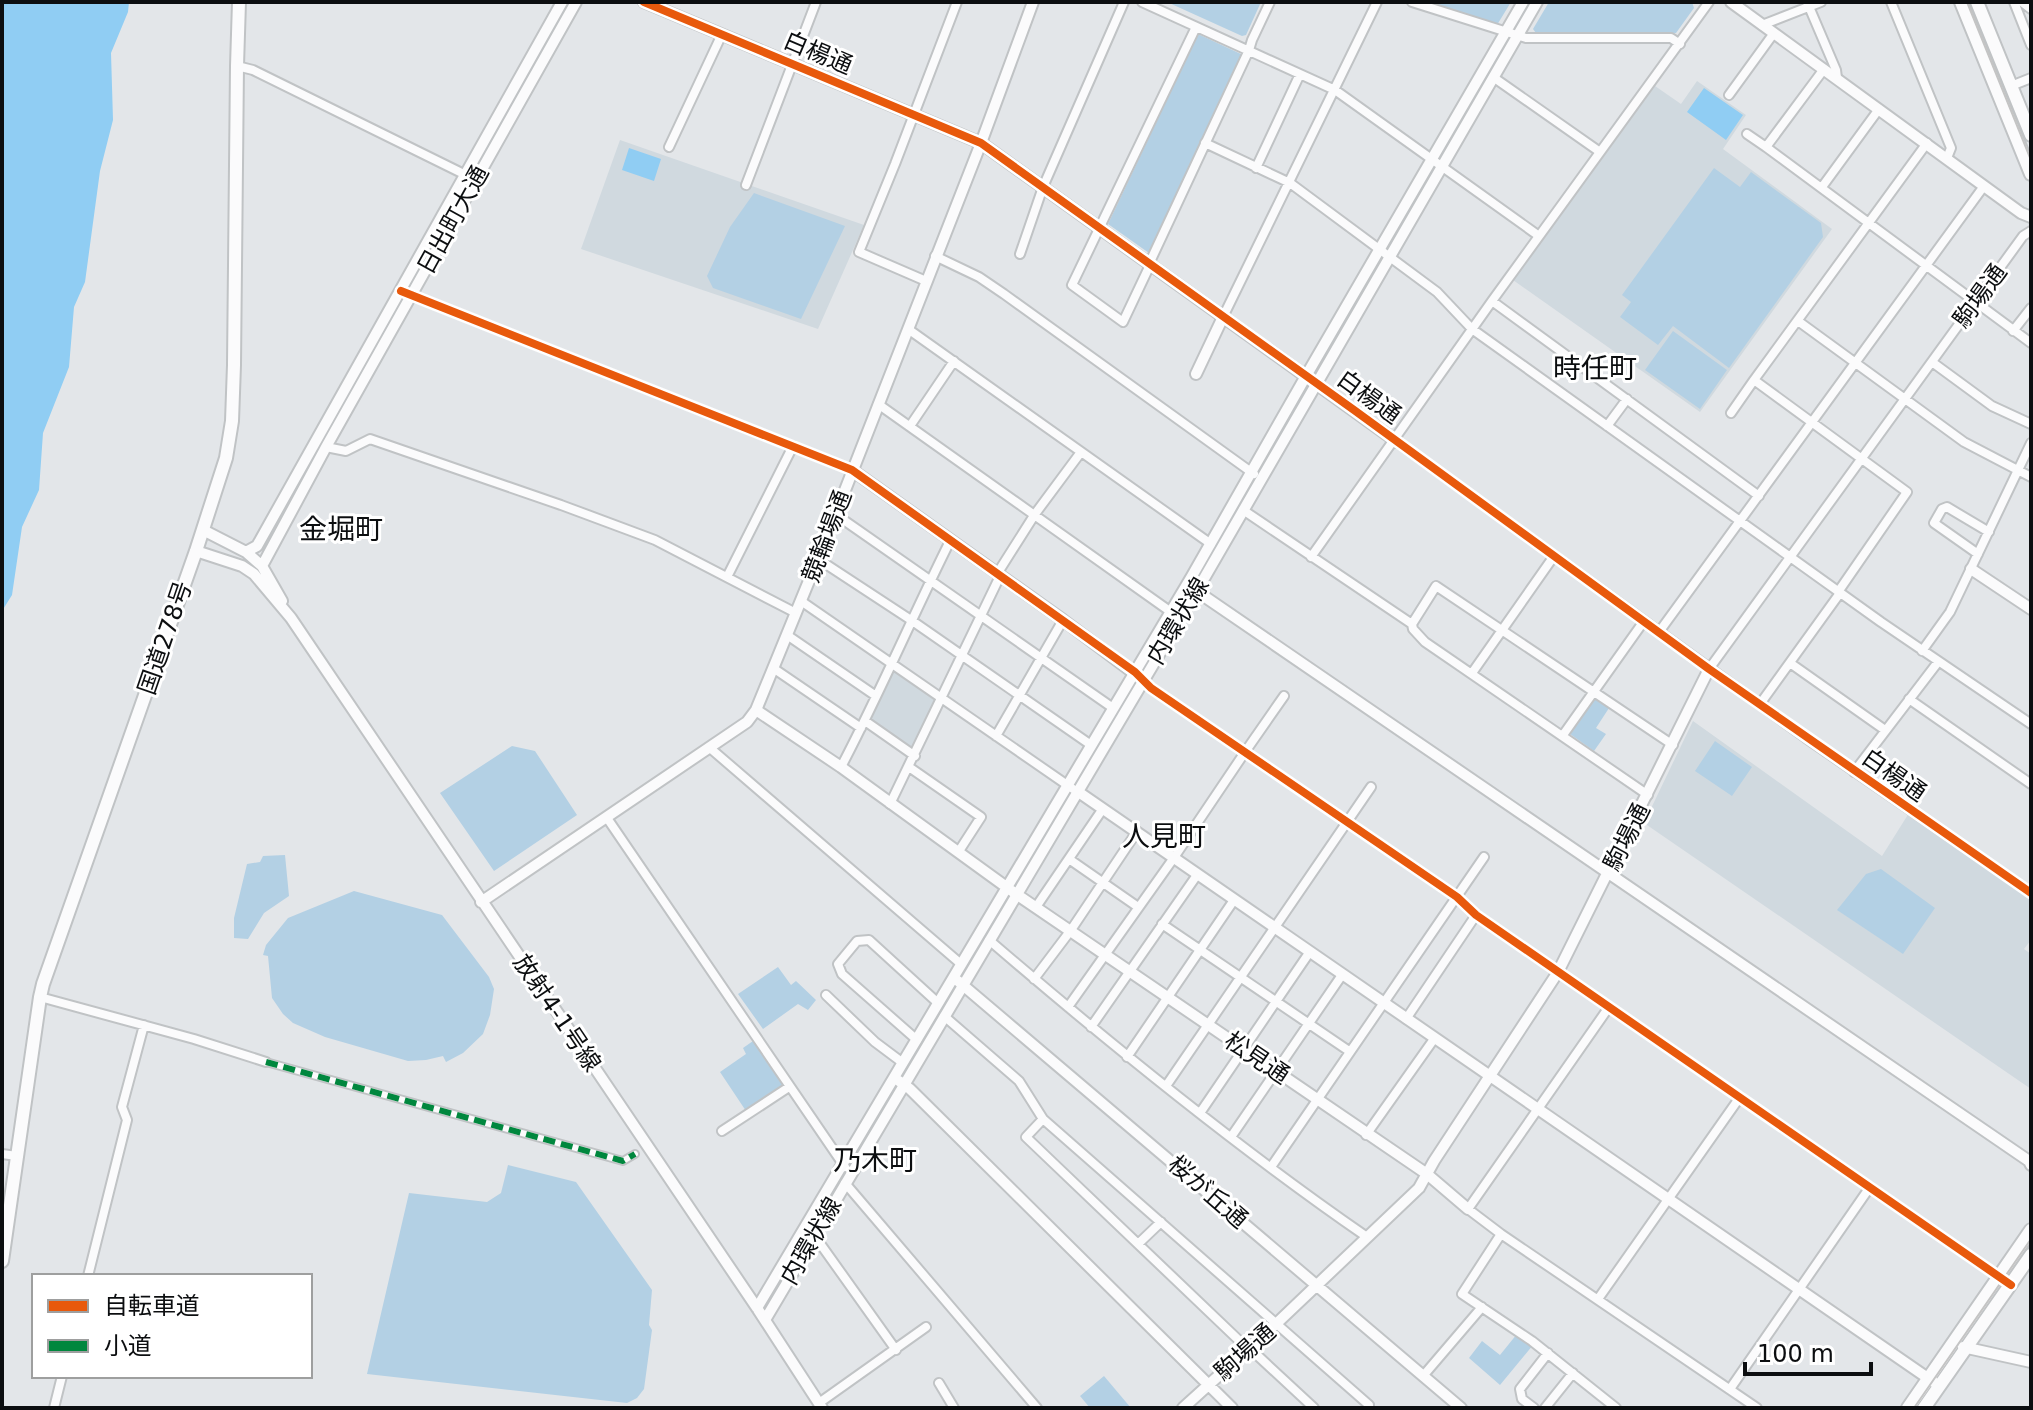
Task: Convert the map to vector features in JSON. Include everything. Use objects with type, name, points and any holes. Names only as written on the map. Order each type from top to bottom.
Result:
[{"type":"main road","name":"国道278号","points":[[2,1261],[40,997],[226,458],[232,421],[239,2]]},
{"type":"main road","points":[[1961,2],[2031,174]]},
{"type":"main road","points":[[1977,2],[2031,135]]},
{"type":"main road","points":[[1908,1408],[2031,1230]]},
{"type":"main road","points":[[1924,1408],[2029,1263]]},
{"type":"street","name":"日出町大通","points":[[262,566],[406,293],[464,175],[562,2]]},
{"type":"street","name":"日出町大通","points":[[246,552],[257,546],[476,180],[576,2]]},
{"type":"street","name":"白楊通","points":[[644,2],[667,6],[722,34],[981,143],[1709,669],[2031,893]]},
{"type":"street","points":[[746,185],[816,2]]},
{"type":"street","points":[[926,281],[859,252],[957,2]]},
{"type":"street","name":"競輪場通","points":[[481,902],[710,748],[747,722],[756,710],[981,143],[1033,2]]},
{"type":"street","points":[[1020,254],[1043,187],[1124,2]]},
{"type":"street","points":[[1142,2],[1335,90],[1539,236]]},
{"type":"street","points":[[1196,27],[1072,285],[1123,322],[1270,2]]},
{"type":"street","points":[[1196,374],[1377,2]]},
{"type":"street","points":[[1412,2],[1526,38],[1671,38],[1680,44]]},
{"type":"street","name":"内環状線","points":[[1072,788],[1091,745],[1113,708],[1139,676],[1171,612],[1192,588],[1211,544],[1316,384],[1390,257],[1523,2]]},
{"type":"street","name":"内環状線","points":[[757,1308],[843,1164],[944,1016],[961,964],[1011,890],[1192,588],[1243,510],[1256,476],[1306,376],[1379,250],[1493,77],[1537,2]]},
{"type":"street","points":[[1311,557],[1709,2]]},
{"type":"street","points":[[1731,2],[2021,213],[2031,217]]},
{"type":"street","points":[[1762,25],[1808,4],[1821,2]]},
{"type":"street","points":[[1891,2],[1951,148],[1947,158]]},
{"type":"street","points":[[2014,2],[2031,45]]},
{"type":"street","points":[[2022,2],[2031,9]]},
{"type":"street","points":[[1808,4],[1837,78]]},
{"type":"street","points":[[1729,95],[1774,33]]},
{"type":"street","points":[[669,147],[722,34]]},
{"type":"street","points":[[237,66],[253,70],[476,180]]},
{"type":"street","points":[[1766,147],[1824,69]]},
{"type":"street","points":[[1256,168],[1300,74]]},
{"type":"street","points":[[1493,77],[1600,152]]},
{"type":"street","points":[[2011,86],[2031,78]]},
{"type":"street","points":[[1822,187],[1879,109]]},
{"type":"street","points":[[1747,134],[2031,343]]},
{"type":"street","points":[[1205,143],[1290,183],[1437,292],[1472,329],[1922,651],[2031,724]]},
{"type":"street","points":[[1731,413],[1927,143]]},
{"type":"street","points":[[1659,632],[1984,186]]},
{"type":"street","name":"駒場通","points":[[1183,1408],[1419,1188],[1558,972],[1709,669],[2023,236],[2031,231]]},
{"type":"street","points":[[935,256],[979,277],[1004,294],[1256,476]]},
{"type":"street","points":[[406,293],[852,470],[1063,620],[1151,688],[1457,897],[1476,915],[2011,1285]]},
{"type":"street","points":[[1492,301],[1759,496]]},
{"type":"street","points":[[2013,331],[2031,308]]},
{"type":"street","points":[[1798,321],[1964,442],[2031,477]]},
{"type":"street","points":[[908,329],[1211,544]]},
{"type":"street","points":[[910,426],[954,361]]},
{"type":"street","points":[[1932,362],[1992,406],[2031,424]]},
{"type":"street","points":[[1754,380],[1907,492],[1760,704]]},
{"type":"street","points":[[1607,426],[1627,399]]},
{"type":"street","points":[[878,404],[1171,612]]},
{"type":"street","points":[[326,447],[346,451],[370,439],[626,528],[796,613]]},
{"type":"street","points":[[1922,651],[1950,612],[2031,443]]},
{"type":"street","points":[[727,577],[793,446]]},
{"type":"street","points":[[890,804],[998,575],[1035,514],[1081,452]]},
{"type":"street","points":[[1978,554],[1934,523],[1942,509],[1947,507],[1989,532]]},
{"type":"street","points":[[1243,510],[1412,624],[1425,642],[1648,795]]},
{"type":"street","points":[[835,514],[1113,708]]},
{"type":"street","name":"放射4-1号線","points":[[203,530],[246,552],[262,566],[291,618]]},
{"type":"street","points":[[841,767],[950,541]]},
{"type":"street","name":"放射4-1号線","points":[[196,551],[242,566],[254,574],[291,618],[820,1405]]},
{"type":"street","points":[[1472,673],[1554,556]]},
{"type":"street","points":[[818,559],[1091,745]]},
{"type":"street","points":[[1971,569],[2031,609]]},
{"type":"street","points":[[1412,624],[1436,586],[1673,745]]},
{"type":"street","points":[[1192,588],[2030,1162]]},
{"type":"street","points":[[801,601],[1940,1386]]},
{"type":"street","points":[[996,736],[1063,620]]},
{"type":"street","points":[[1563,735],[1644,621]]},
{"type":"street","points":[[787,635],[876,696]]},
{"type":"street","points":[[1854,772],[1938,662]]},
{"type":"street","points":[[1790,663],[1885,730]]},
{"type":"street","points":[[773,668],[915,756]]},
{"type":"street","points":[[1068,1007],[1284,696]]},
{"type":"street","points":[[1909,699],[2031,784]]},
{"type":"street","name":"松見通","points":[[756,710],[841,767],[1011,890],[1427,1174],[1501,1234],[1757,1408]]},
{"type":"street","points":[[710,748],[961,964]]},
{"type":"street","points":[[909,767],[981,817],[959,851]]},
{"type":"street","points":[[1166,1086],[1371,787]]},
{"type":"street","points":[[1036,907],[1102,810]]},
{"type":"street","points":[[607,818],[843,1164],[847,1179],[1037,1408]]},
{"type":"street","points":[[1034,979],[1136,833]]},
{"type":"street","points":[[1271,1167],[1484,857]]},
{"type":"street","points":[[1069,859],[1138,907]]},
{"type":"street","points":[[1091,1027],[1197,875]]},
{"type":"street","name":"内環状線","points":[[765,1320],[847,1179],[899,1081],[903,1063],[938,1003],[989,940],[1011,890]]},
{"type":"street","points":[[1127,1057],[1234,900]]},
{"type":"street","points":[[1406,1019],[1476,915]]},
{"type":"street","points":[[1162,924],[1349,1051]]},
{"type":"street","points":[[917,1040],[842,974],[838,964],[857,941],[869,940],[938,1003]]},
{"type":"street","points":[[989,940],[1127,1057],[1367,1237]]},
{"type":"street","points":[[1200,1113],[1309,953]]},
{"type":"street","points":[[1231,1137],[1342,975]]},
{"type":"street","name":"桜が丘通","points":[[958,980],[1461,1408]]},
{"type":"street","points":[[826,995],[875,1042],[903,1063]]},
{"type":"street","points":[[40,997],[623,1161],[635,1154]]},
{"type":"street","points":[[1468,1209],[1609,1007]]},
{"type":"street","points":[[944,1016],[1019,1081],[1043,1119],[1277,1323],[1369,1408]]},
{"type":"street","points":[[88,1274],[127,1120],[122,1107],[144,1025]]},
{"type":"street","points":[[1366,1135],[1434,1039]]},
{"type":"street","points":[[899,1081],[1232,1408]]},
{"type":"street","points":[[722,1131],[789,1087]]},
{"type":"street","points":[[1598,1299],[1740,1097]]},
{"type":"street","points":[[1043,1119],[1026,1137],[1314,1408]]},
{"type":"street","points":[[2,1154],[17,1156]]},
{"type":"street","points":[[1730,1389],[1870,1187]]},
{"type":"street","points":[[1138,1244],[1161,1222]]},
{"type":"street","points":[[1501,1234],[1462,1294],[1548,1353],[1616,1408]]},
{"type":"street","points":[[814,1235],[896,1350]]},
{"type":"street","points":[[1423,1376],[1482,1307]]},
{"type":"street","points":[[820,1405],[926,1327]]},
{"type":"street","points":[[1952,1344],[2031,1362]]},
{"type":"street","points":[[1534,1408],[1522,1399],[1520,1389],[1548,1353]]},
{"type":"street","points":[[1545,1408],[1573,1373]]},
{"type":"street","points":[[54,1408],[62,1378]]},
{"type":"street","points":[[939,1383],[954,1408]]},
{"type":"shaded area","points":[[1167,2],[1261,2],[1246,35],[1242,36]]},
{"type":"shaded area","points":[[1427,2],[1511,2],[1497,25]]},
{"type":"shaded area","points":[[1549,2],[1692,2],[1694,8],[1676,33],[1536,33],[1533,29]]},
{"type":"shaded area","points":[[1198,34],[1243,55],[1149,253],[1108,224]]},
{"type":"shaded area","points":[[1697,81],[1746,115],[1723,149],[1832,229],[1700,412],[1513,280],[1655,86],[1681,104]]},
{"type":"shaded area","points":[[620,140],[864,225],[818,329],[581,249]]},
{"type":"shaded area","points":[[1714,168],[1740,187],[1751,172],[1821,223],[1823,237],[1729,368],[1673,326],[1658,345],[1620,317],[1631,302],[1622,295]]},
{"type":"shaded area","points":[[754,193],[845,226],[801,319],[713,288],[707,276],[730,227]]},
{"type":"shaded area","points":[[1673,331],[1727,370],[1700,409],[1645,370]]},
{"type":"shaded area","points":[[893,670],[937,700],[912,750],[870,720]]},
{"type":"shaded area","points":[[1592,697],[1609,708],[1596,728],[1606,734],[1594,751],[1569,731]]},
{"type":"shaded area","points":[[1693,721],[1882,856],[1909,813],[2031,897],[2031,940],[2024,949],[2031,954],[2031,1089],[1644,823]]},
{"type":"shaded area","points":[[1715,741],[1752,767],[1732,796],[1695,771]]},
{"type":"shaded area","points":[[512,746],[535,751],[577,815],[494,871],[440,793]]},
{"type":"shaded area","points":[[285,855],[289,896],[264,913],[248,939],[234,938],[234,918],[247,864],[260,862],[263,856]]},
{"type":"shaded area","points":[[1881,869],[1935,908],[1903,954],[1837,910],[1866,874]]},
{"type":"shaded area","points":[[354,891],[442,915],[489,977],[494,989],[490,1015],[483,1034],[463,1053],[446,1062],[443,1056],[408,1061],[325,1037],[293,1023],[272,998],[268,956],[263,955],[266,945],[288,918]]},
{"type":"shaded area","points":[[778,967],[791,985],[796,981],[816,1000],[808,1010],[798,1004],[763,1029],[738,994]]},
{"type":"shaded area","points":[[753,1041],[783,1085],[746,1111],[720,1072],[746,1054],[743,1048]]},
{"type":"shaded area","points":[[508,1165],[576,1182],[652,1290],[649,1325],[652,1330],[644,1389],[637,1398],[627,1403],[367,1374],[409,1193],[487,1202],[501,1193]]},
{"type":"shaded area","points":[[1517,1334],[1533,1345],[1500,1385],[1469,1358],[1482,1341],[1500,1355]]},
{"type":"shaded area","points":[[1104,1376],[1131,1408],[1090,1408],[1080,1396]]},
{"type":"water","points":[[2,2],[129,2],[111,53],[113,120],[100,171],[85,282],[74,307],[69,367],[43,433],[39,490],[22,527],[12,595],[2,611]]},
{"type":"water","points":[[1704,88],[1743,115],[1726,140],[1687,112]]},
{"type":"water","points":[[629,148],[661,159],[654,181],[622,170]]},
{"type":"tram line","points":[[1967,2],[2031,160]]},
{"type":"tram line","points":[[1914,1408],[2031,1239]]},
{"type":"marked path","points":[[266,1062],[623,1161],[635,1154]]},
{"type":"cycle path","points":[[644,2],[981,143],[1709,669],[2031,893]]},
{"type":"cycle path","points":[[401,291],[852,470],[1135,672],[1151,688],[1457,897],[1476,915],[2011,1285]]},
{"type":"district","name":"時任町","points":[[1595,368]]},
{"type":"district","name":"金堀町","points":[[341,529]]},
{"type":"district","name":"人見町","points":[[1164,836]]},
{"type":"district","name":"乃木町","points":[[875,1160]]}]
